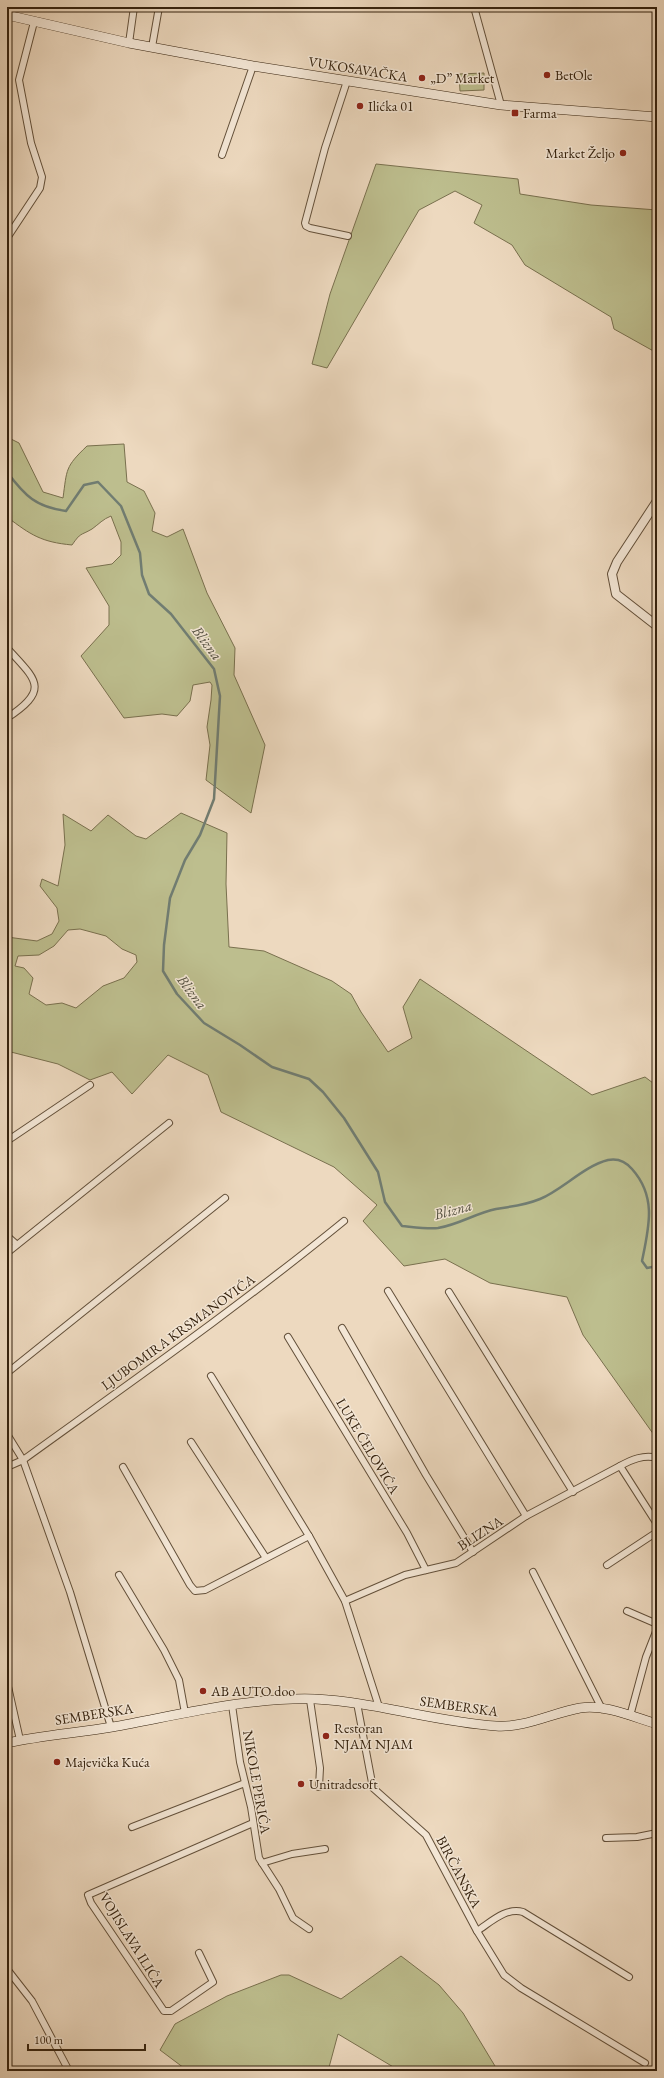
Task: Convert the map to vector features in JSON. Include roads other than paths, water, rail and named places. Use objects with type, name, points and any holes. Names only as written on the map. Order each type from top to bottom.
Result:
[{"type":"main road","name":"VUKOSAVAČKA","points":[[7,14],[34,22],[129,43],[252,66],[501,105],[657,117]]},
{"type":"main road","name":"SEMBERSKA","points":[[7,1743],[111,1727],[232,1705],[310,1700],[379,1707],[498,1727],[531,1722],[581,1708],[602,1709],[657,1724]]},
{"type":"street","points":[[129,43],[134,7]]},
{"type":"street","points":[[152,47],[159,7]]},
{"type":"street","points":[[474,7],[501,105]]},
{"type":"street","points":[[7,238],[40,188],[42,177],[31,143],[18,80],[34,22]]},
{"type":"street","points":[[222,155],[252,66]]},
{"type":"street","points":[[347,81],[325,148],[305,223],[306,226],[310,228],[348,236]]},
{"type":"street","points":[[657,500],[617,562],[612,574],[616,594],[657,626]]},
{"type":"street","points":[[7,648],[35,680],[36,689],[32,698],[7,718]]},
{"type":"street","points":[[7,1141],[90,1086]]},
{"type":"street","points":[[7,1252],[169,1122]]},
{"type":"street","points":[[7,1373],[225,1198]]},
{"type":"street","name":"LJUBOMIRA KRSMANOVIĆA","points":[[7,1467],[23,1460],[194,1336],[306,1252],[344,1221]]},
{"type":"street","points":[[7,1236],[16,1244]]},
{"type":"street","points":[[388,1291],[526,1516]]},
{"type":"street","points":[[448,1292],[573,1492]]},
{"type":"street","points":[[342,1328],[426,1475],[473,1552]]},
{"type":"street","name":"LUKE ĆELOVIĆA","points":[[288,1337],[407,1533],[426,1570]]},
{"type":"street","points":[[211,1376],[309,1536],[344,1601],[379,1707]]},
{"type":"street","points":[[7,1434],[23,1460],[70,1592],[111,1727]]},
{"type":"street","points":[[191,1442],[266,1558]]},
{"type":"street","name":"BLIZNA","points":[[344,1601],[405,1575],[456,1563],[526,1516],[633,1459],[647,1456],[657,1458]]},
{"type":"street","points":[[620,1466],[657,1524]]},
{"type":"street","points":[[123,1467],[190,1585],[195,1591],[205,1590],[309,1536]]},
{"type":"street","points":[[607,1565],[657,1532]]},
{"type":"street","points":[[533,1572],[602,1709]]},
{"type":"street","points":[[119,1575],[164,1650],[179,1680],[185,1713]]},
{"type":"street","points":[[627,1611],[657,1624]]},
{"type":"street","points":[[630,1716],[646,1657],[657,1629]]},
{"type":"street","points":[[7,1682],[20,1740]]},
{"type":"street","points":[[310,1700],[320,1768],[319,1786]]},
{"type":"street","name":"BIRČANSKA","points":[[357,1704],[373,1788],[426,1835],[477,1931],[504,1974],[510,1981],[644,2063]]},
{"type":"street","name":"NIKOLE PERIĆA","points":[[232,1705],[240,1762],[246,1783],[256,1848],[262,1863],[280,1889],[293,1918],[309,1929]]},
{"type":"street","points":[[132,1827],[246,1783]]},
{"type":"street","name":"VOJISLAVA ILIĆA","points":[[199,1953],[213,1982],[171,2011],[164,2011],[111,1934],[91,1903],[88,1895],[253,1823]]},
{"type":"street","points":[[606,1838],[637,1837],[657,1833]]},
{"type":"street","points":[[262,1863],[292,1854],[325,1849]]},
{"type":"street","name":"BIRČANSKA","points":[[477,1931],[508,1911],[516,1910],[524,1912],[629,1977]]},
{"type":"street","points":[[7,1969],[32,2001],[69,2071]]},
{"type":"waterway","name":"Blizna","points":[[7,472],[20,488],[32,499],[47,507],[66,511],[84,485],[98,482],[121,506],[140,553],[142,575],[149,594],[171,614],[214,669],[220,696],[214,799],[200,835],[185,860],[170,898],[164,945],[163,971],[177,994],[204,1023],[272,1067],[309,1079],[323,1092],[344,1118],[378,1172],[385,1202],[402,1226],[438,1228],[481,1213],[518,1206],[548,1195],[590,1167],[599,1163],[608,1160],[622,1161],[632,1169],[645,1190],[648,1201],[649,1224],[642,1261],[647,1268],[657,1266]]},
{"type":"place","name":"BetOle","points":[[547,75]]},
{"type":"place","name":"„D” Market","points":[[422,78]]},
{"type":"place","name":"Ilićka 01","points":[[360,106]]},
{"type":"place","name":"Farma","points":[[515,113]]},
{"type":"place","name":"Market Željo","points":[[623,153]]},
{"type":"place","name":"AB AUTO doo","points":[[203,1691]]},
{"type":"place","name":"Restoran NJAM NJAM","points":[[326,1736]]},
{"type":"place","name":"Majevička Kuća","points":[[57,1762]]},
{"type":"place","name":"Unitradesoft","points":[[301,1784]]}]
